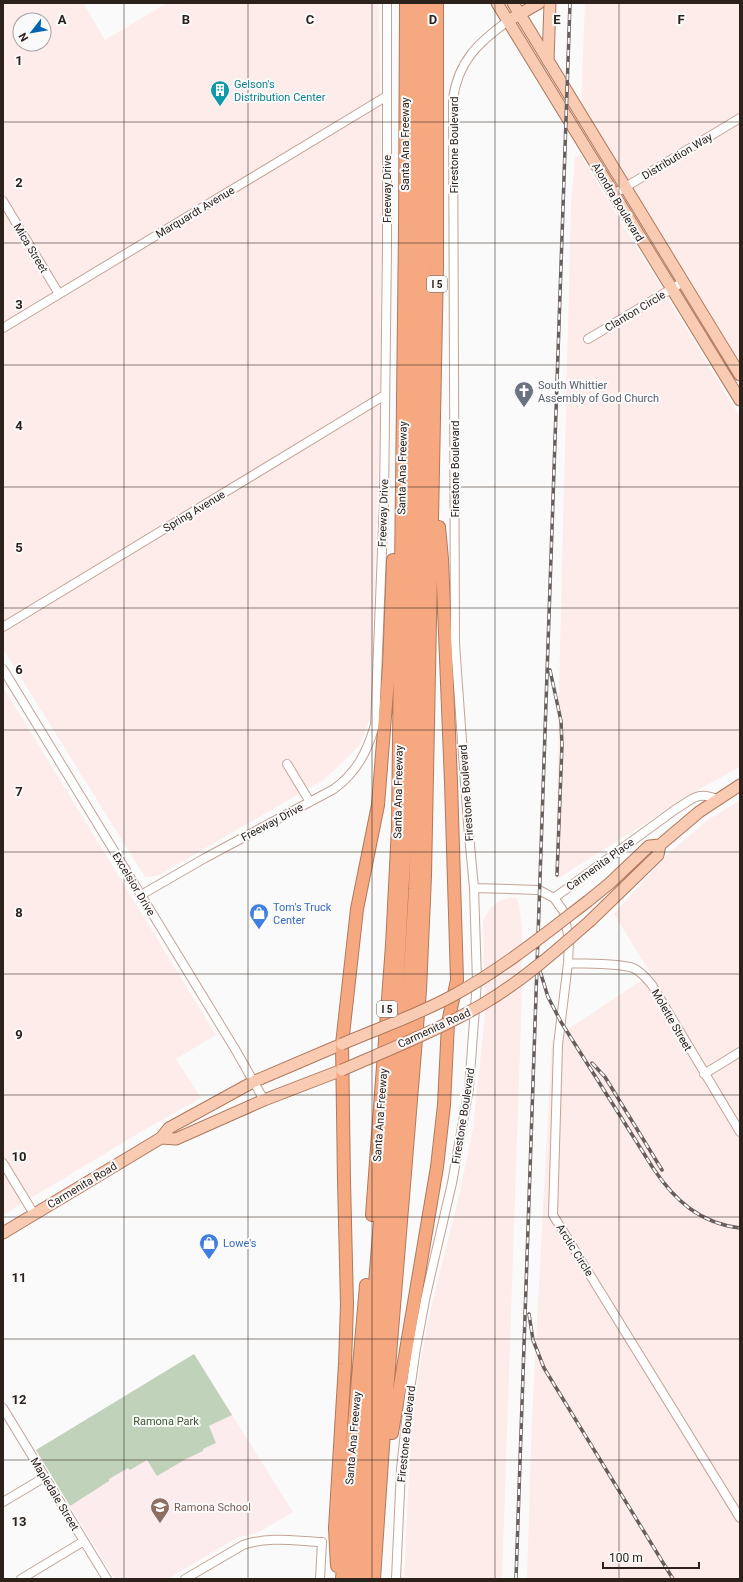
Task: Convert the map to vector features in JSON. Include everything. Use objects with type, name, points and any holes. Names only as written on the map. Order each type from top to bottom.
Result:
[{"type":"highway","name":"Santa Ana Freeway","points":[[342,1579],[369,1256],[392,945],[398,827],[406,3]]},
{"type":"highway","points":[[351,1579],[393,1061],[402,925],[408,787],[413,426],[416,3]]},
{"type":"highway","points":[[362,1579],[370,1455],[405,1054],[415,889],[419,784],[426,3]]},
{"type":"highway","name":"I 5","points":[[374,1579],[385,1416],[420,990],[426,876],[438,265],[437,3]]},
{"type":"highway","points":[[337,1579],[335,1528],[345,1364],[347,1304],[342,1044],[357,909],[378,805],[382,768],[389,666],[393,548],[402,437]]},
{"type":"highway","points":[[375,1555],[386,1490],[393,1420],[437,1167],[444,1105],[448,1023],[457,980],[442,566],[434,463]]},
{"type":"main road","name":"Alondra Boulevard","points":[[497,3],[740,400]]},
{"type":"main road","name":"Alondra Boulevard","points":[[513,3],[740,375]]},
{"type":"main road","points":[[508,22],[539,3]]},
{"type":"main road","points":[[548,62],[550,3]]},
{"type":"main road","name":"Carmenita Road","points":[[161,1138],[176,1139],[264,1100],[311,1083],[448,1023],[484,1003],[521,979],[557,951],[590,922],[658,855],[660,845],[683,824],[717,799],[740,785]]},
{"type":"main road","name":"Carmenita Road","points":[[3,1233],[161,1138],[169,1128],[254,1082],[454,996],[517,955],[588,901],[610,883],[649,846],[660,845]]},
{"type":"street","name":"Freeway Drive","points":[[141,894],[334,789],[352,773],[368,747],[375,725],[384,501],[388,96],[387,3]]},
{"type":"street","name":"Firestone Boulevard","points":[[396,1579],[401,1469],[408,1404],[416,1348],[426,1295],[452,1183],[469,1088],[477,981],[474,888],[455,644],[453,99],[457,77],[468,58],[485,38],[508,22]]},
{"type":"street","name":"Marquardt Avenue","points":[[3,328],[388,96]]},
{"type":"street","name":"Distribution Way","points":[[614,194],[740,118]]},
{"type":"street","name":"Mica Street","points":[[3,201],[59,294]]},
{"type":"street","name":"Clanton Circle","points":[[588,339],[683,282]]},
{"type":"street","name":"Spring Avenue","points":[[3,627],[385,395]]},
{"type":"street","name":"Excelsior Drive","points":[[3,669],[231,1042],[264,1100]]},
{"type":"street","points":[[287,764],[310,802]]},
{"type":"street","name":"Carmenita Place","points":[[554,898],[692,799],[703,795],[717,799]]},
{"type":"street","points":[[474,888],[539,890],[554,898]]},
{"type":"street","name":"Arctic Circle","points":[[554,898],[564,912],[569,941],[568,963],[558,1045],[553,1215],[740,1518]]},
{"type":"street","name":"Molette Street","points":[[568,963],[634,968],[644,976],[652,985],[740,1132]]},
{"type":"street","points":[[704,1074],[740,1052]]},
{"type":"street","points":[[3,1163],[34,1214]]},
{"type":"street","name":"Mapledale Street","points":[[4,1412],[107,1579]]},
{"type":"street","points":[[3,1502],[45,1477]]},
{"type":"street","points":[[186,1579],[233,1550],[253,1542],[275,1540],[322,1542],[320,1579]]},
{"type":"street","points":[[21,1579],[84,1541]]},
{"type":"shaded area","points":[[3,3],[83,3],[105,40],[167,3],[379,3],[382,221],[380,424],[370,719],[360,745],[325,779],[157,876],[145,877],[3,649]]},
{"type":"shaded area","points":[[585,3],[740,3],[740,365],[581,108]]},
{"type":"shaded area","points":[[581,156],[740,417],[740,767],[683,798],[557,879],[559,691],[571,206],[575,157]]},
{"type":"shaded area","points":[[3,687],[216,1035],[176,1059],[201,1098],[144,1130],[3,1215]]},
{"type":"shaded area","points":[[740,800],[740,1579],[527,1579],[532,1417],[552,1040],[651,974],[614,914],[668,854],[708,820]]},
{"type":"shaded area","points":[[516,897],[519,905],[522,929],[522,990],[502,1579],[404,1579],[413,1411],[427,1325],[460,1192],[473,1128],[485,1016],[483,921],[490,908],[501,900]]},
{"type":"shaded area","points":[[194,1354],[293,1512],[259,1532],[235,1539],[168,1579],[115,1579],[36,1450]]},
{"type":"green space","name":"Ramona Park","points":[[194,1354],[232,1415],[209,1426],[216,1443],[157,1476],[147,1460],[130,1470],[128,1468],[109,1479],[109,1481],[70,1506],[36,1450]]},
{"type":"railway","points":[[516,1579],[570,3]]},
{"type":"railway","points":[[550,670],[561,721],[562,745],[557,875]]},
{"type":"railway","points":[[540,971],[548,997],[561,1022],[661,1180],[670,1191],[701,1216],[713,1221],[740,1228]]},
{"type":"railway","points":[[592,1063],[605,1077],[662,1170]]},
{"type":"railway","points":[[529,1314],[533,1340],[544,1368],[673,1579]]},
{"type":"place","name":"Gelson's Distribution Center","points":[[220,107]]},
{"type":"place","name":"South Whittier Assembly of God Church","points":[[524,408]]},
{"type":"place","name":"Tom's Truck Center","points":[[259,930]]},
{"type":"place","name":"Lowe's","points":[[209,1260]]},
{"type":"place","name":"Ramona School","points":[[160,1524]]}]
